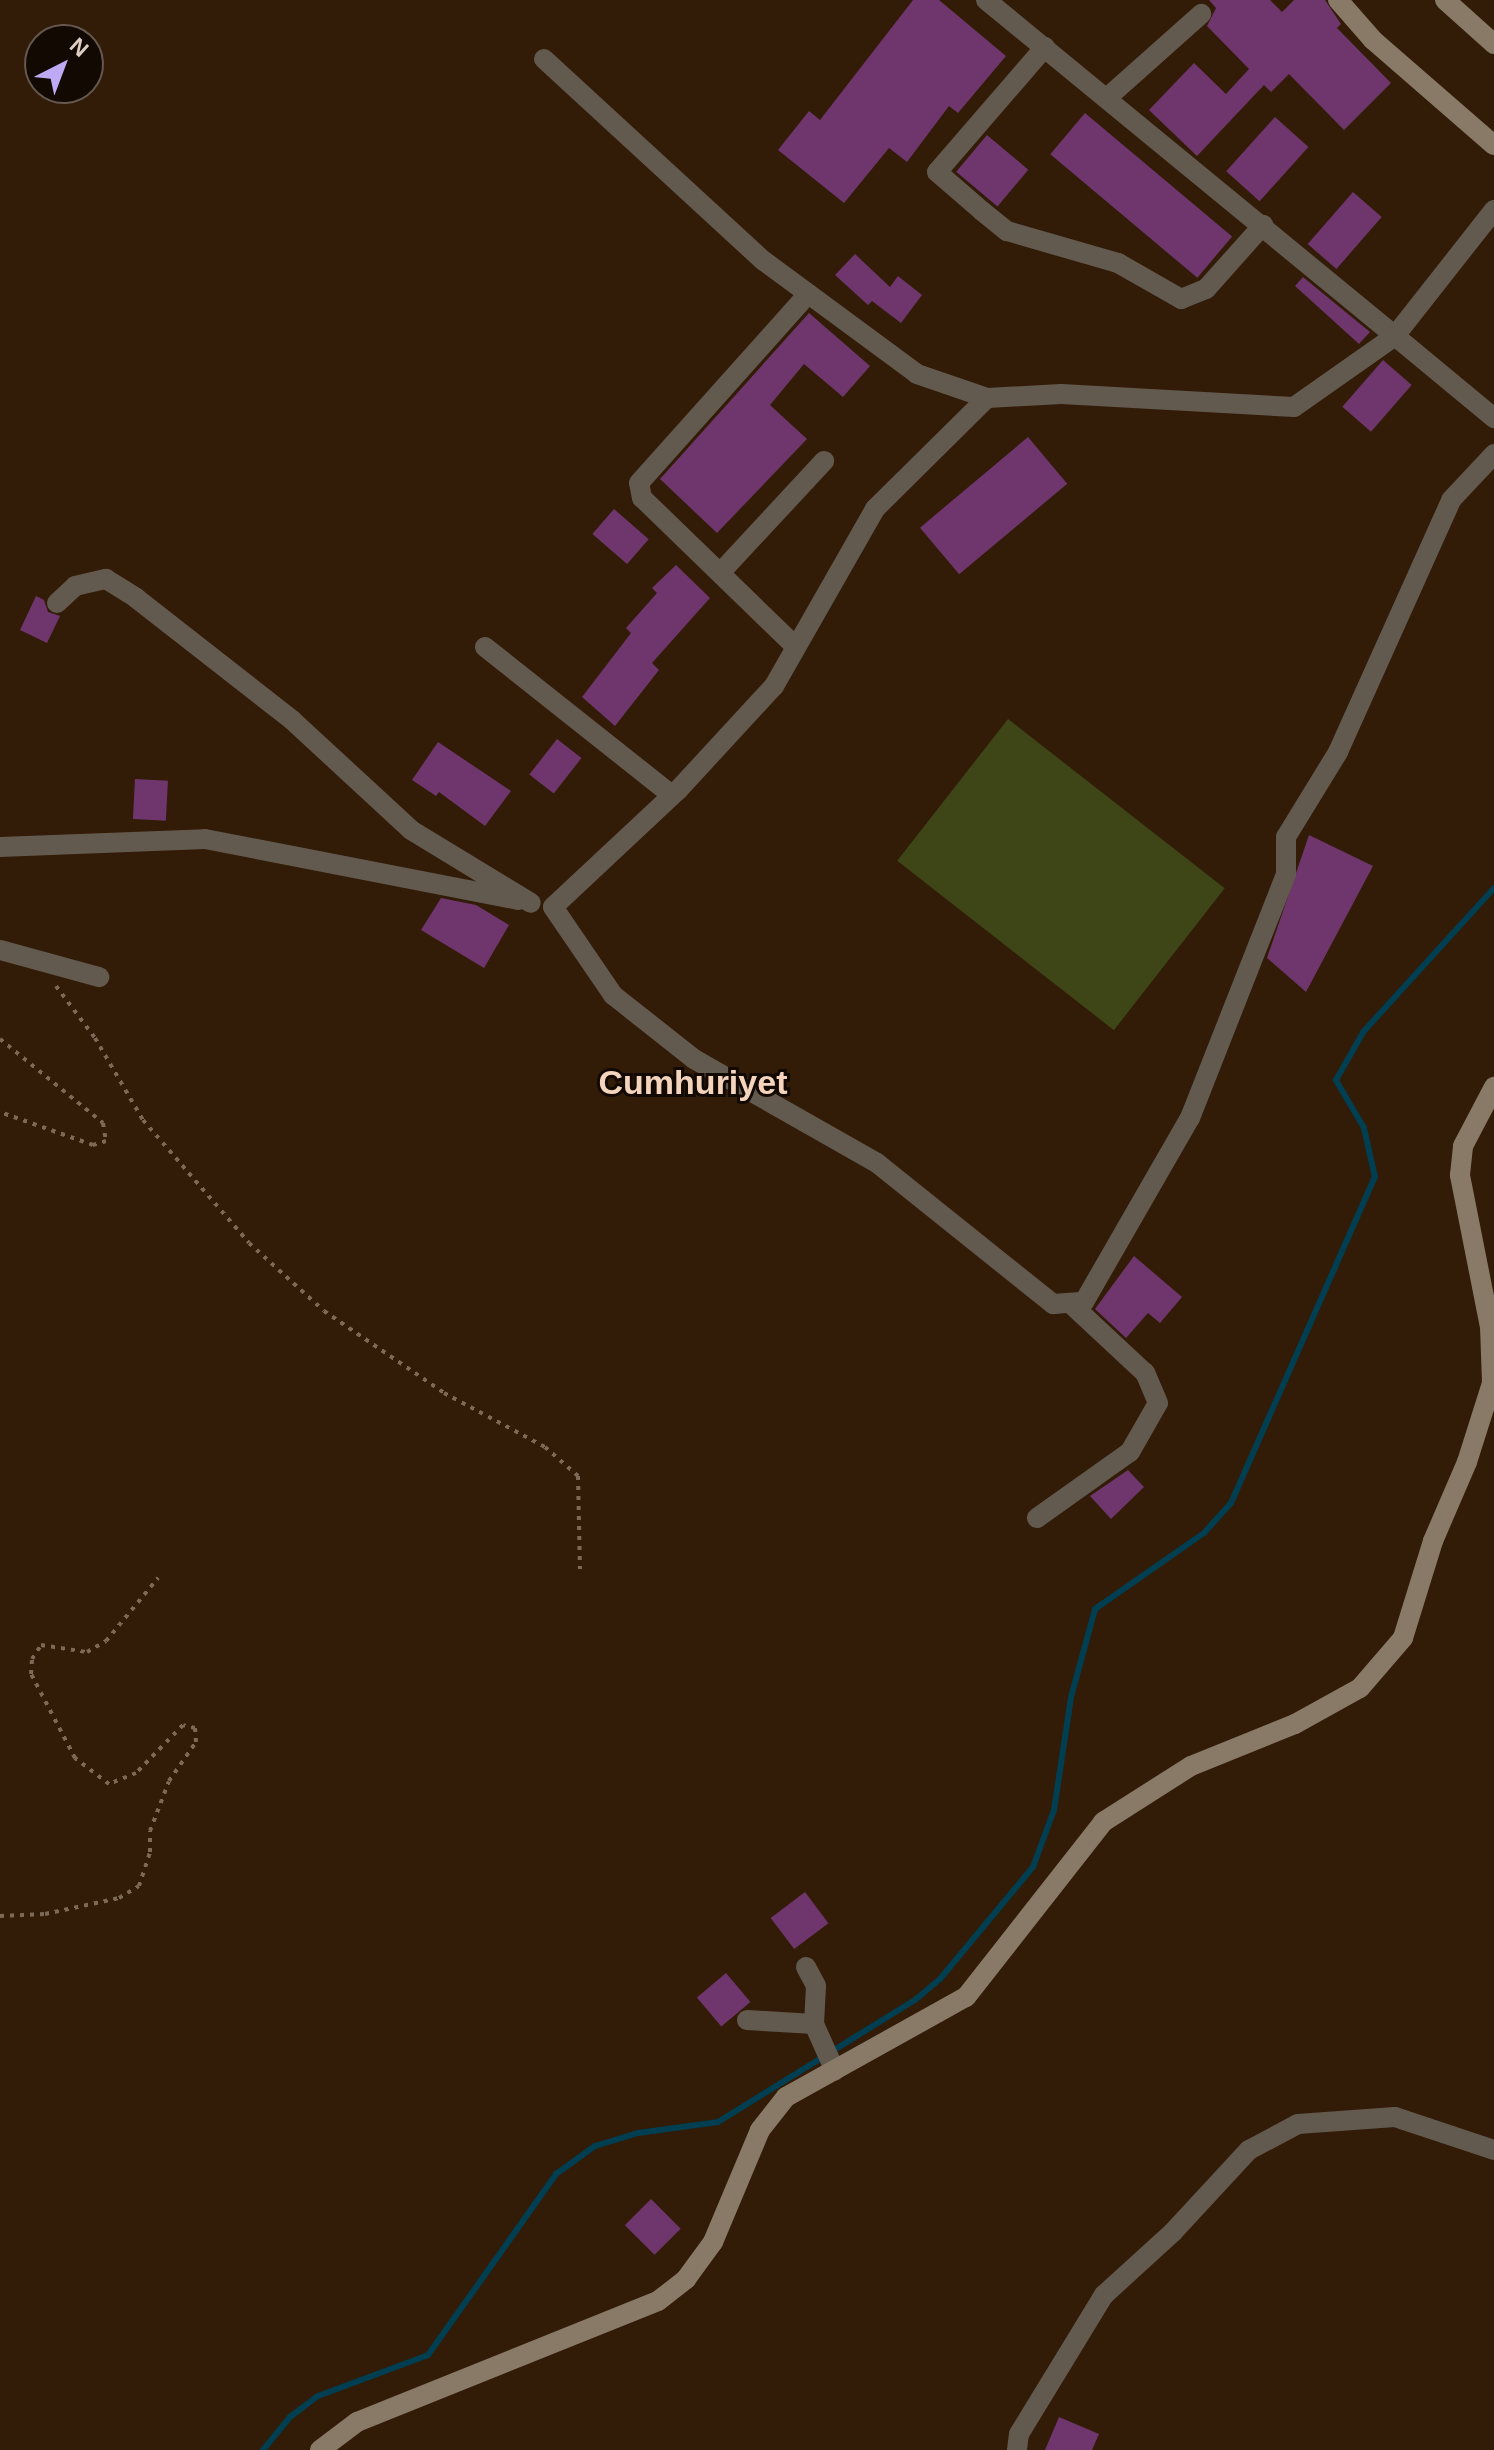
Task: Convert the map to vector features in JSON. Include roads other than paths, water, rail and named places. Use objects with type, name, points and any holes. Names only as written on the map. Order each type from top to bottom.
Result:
[{"type":"street","points":[[986,0],[1108,97],[1494,418]]},
{"type":"street","points":[[1338,0],[1373,40],[1494,145]]},
{"type":"street","points":[[1445,0],[1494,44]]},
{"type":"street","points":[[1108,97],[1201,14]]},
{"type":"street","points":[[1045,47],[937,172],[982,211],[1007,231],[1118,263],[1181,299],[1206,289],[1263,225]]},
{"type":"street","points":[[544,59],[764,261],[917,374],[987,398],[1061,394],[1294,407],[1395,336],[1494,210]]},
{"type":"street","points":[[796,647],[642,498],[639,483],[808,294]]},
{"type":"street","points":[[553,907],[672,795],[774,686],[875,509],[987,398]]},
{"type":"street","points":[[0,847],[205,839],[553,907],[613,995],[694,1059],[877,1163],[1053,1304],[1084,1302],[1190,1118],[1286,874],[1286,837],[1338,752],[1451,500],[1494,454]]},
{"type":"street","points":[[720,573],[824,461]]},
{"type":"street","points":[[57,603],[75,586],[106,579],[136,598],[292,720],[411,830],[531,903]]},
{"type":"street","points":[[485,647],[672,795]]},
{"type":"street","points":[[0,950],[99,977]]},
{"type":"street","points":[[320,2450],[357,2422],[658,2301],[686,2279],[713,2242],[760,2130],[786,2097],[966,1997],[1103,1822],[1191,1766],[1295,1724],[1360,1688],[1403,1638],[1433,1541],[1467,1462],[1492,1383],[1490,1327],[1460,1175],[1463,1146],[1494,1087]]},
{"type":"street","points":[[1037,1518],[1130,1452],[1149,1427],[1158,1403],[1145,1373],[1070,1303]]},
{"type":"street","points":[[806,1967],[816,1986],[814,2024],[835,2071]]},
{"type":"street","points":[[747,2020],[814,2024]]},
{"type":"street","points":[[1017,2450],[1019,2434],[1104,2295],[1173,2232],[1249,2150],[1298,2124],[1395,2117],[1494,2150]]},
{"type":"waterway","points":[[263,2450],[290,2417],[318,2396],[428,2355],[556,2174],[595,2146],[638,2133],[718,2122],[915,2000],[940,1979],[1033,1867],[1054,1810],[1071,1697],[1095,1609],[1204,1533],[1231,1503],[1375,1177],[1364,1128],[1336,1080],[1364,1031],[1494,888]]},
{"type":"district","name":"Cumhuriyet","points":[[693,1083]]}]
